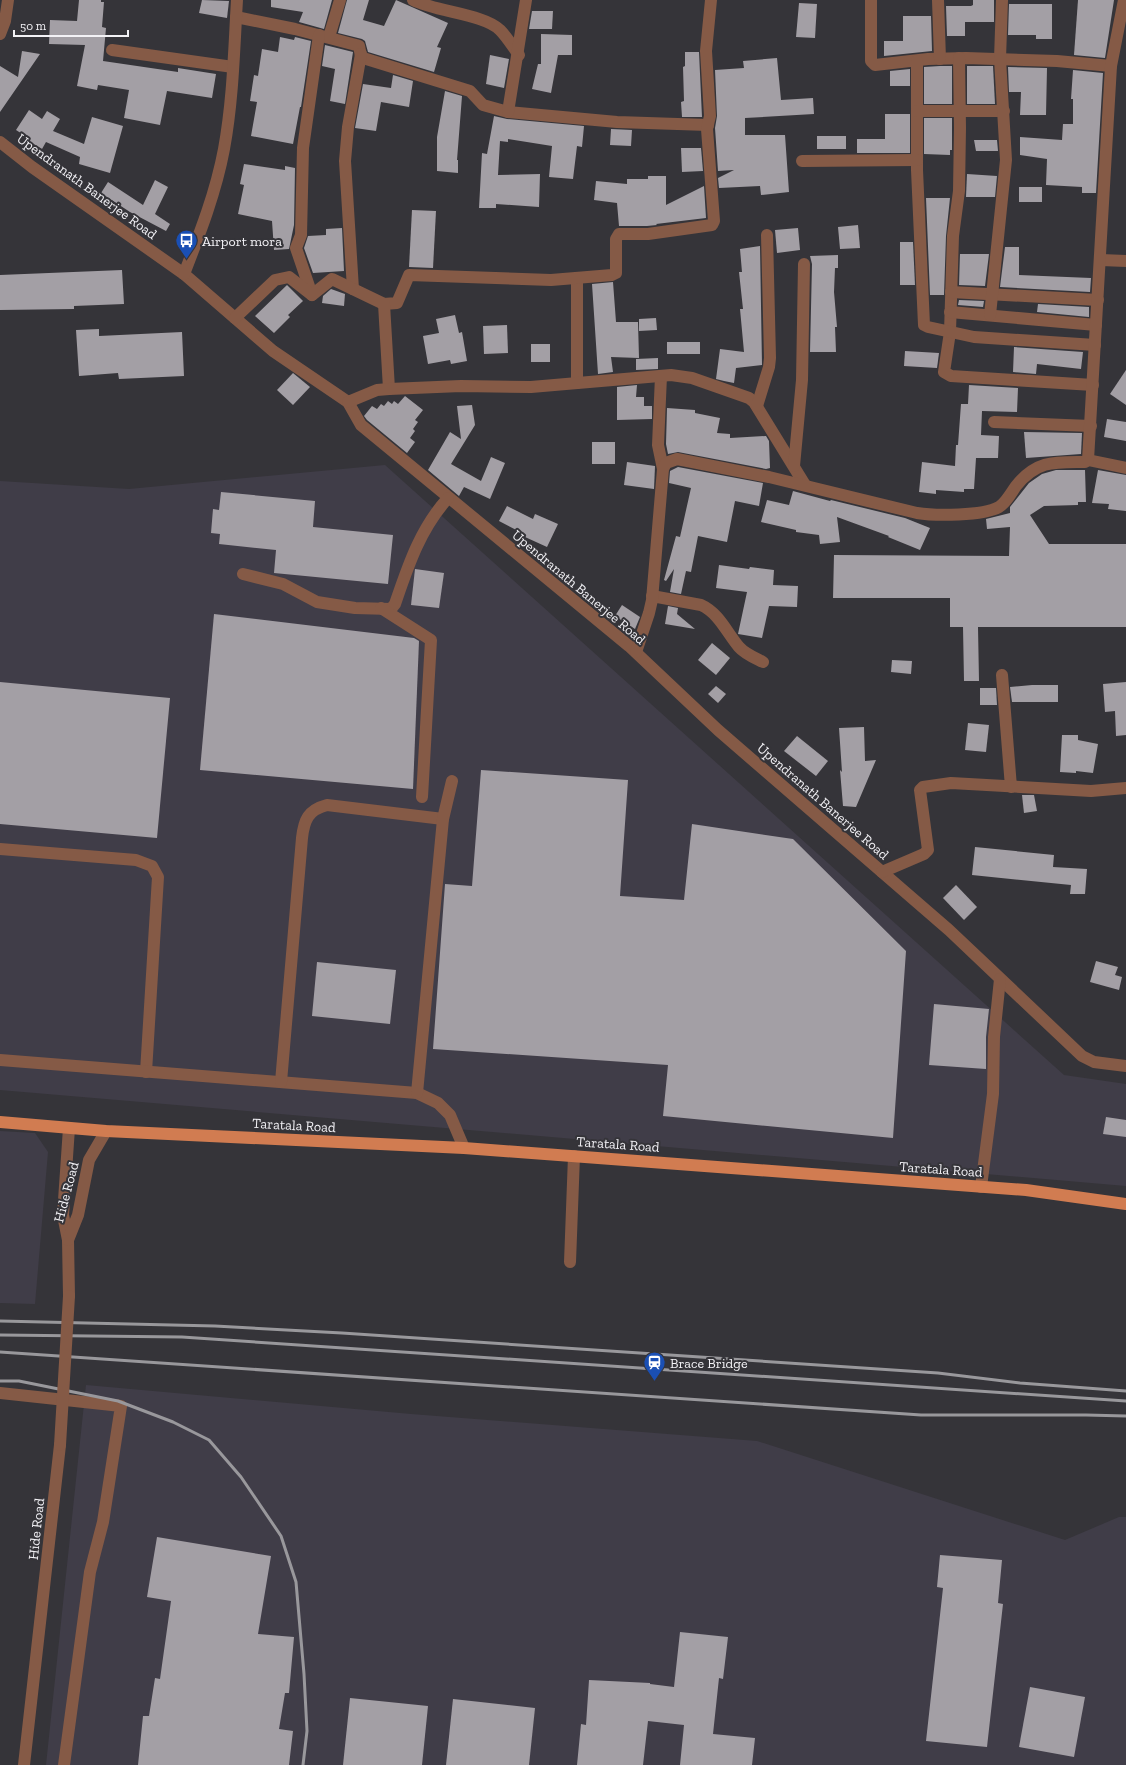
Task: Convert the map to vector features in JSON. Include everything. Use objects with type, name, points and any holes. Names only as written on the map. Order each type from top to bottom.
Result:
[{"type":"main road","name":"Taratala Road","points":[[0,1122],[106,1131],[464,1148],[574,1156],[1026,1190],[1126,1204]]},
{"type":"street","points":[[0,34],[5,21],[8,0]]},
{"type":"street","points":[[184,274],[207,214],[224,149],[233,67],[237,0]]},
{"type":"street","points":[[312,294],[296,248],[301,235],[303,148],[324,36],[340,0]]},
{"type":"street","points":[[413,0],[425,6],[485,21],[500,30],[518,55]]},
{"type":"street","points":[[508,112],[526,0]]},
{"type":"street","points":[[312,294],[332,279],[384,304],[397,303],[409,275],[504,280],[551,280],[615,274],[616,239],[619,234],[648,234],[712,225],[714,221],[708,125],[710,116],[706,51],[711,0]]},
{"type":"street","points":[[871,0],[871,61],[873,64],[878,65],[959,58],[1000,58],[1111,66]]},
{"type":"street","points":[[938,0],[940,59]]},
{"type":"street","points":[[990,315],[1006,160],[1000,58],[1002,0]]},
{"type":"street","points":[[1088,460],[1101,260],[1111,66],[1124,0]]},
{"type":"street","points":[[236,17],[324,36],[359,46],[363,58],[470,91],[482,105],[508,112],[601,121],[708,125]]},
{"type":"street","points":[[112,50],[233,67]]},
{"type":"street","points":[[353,289],[345,161],[348,126],[361,54]]},
{"type":"street","points":[[959,58],[959,191],[953,236],[950,332],[944,372],[951,376],[1093,385]]},
{"type":"street","points":[[917,61],[917,160],[924,325],[928,328],[974,337],[1095,345]]},
{"type":"street","points":[[917,111],[1004,111]]},
{"type":"street","name":"Upendranath Banerjee Road","points":[[0,142],[39,172],[184,274],[273,351],[348,402],[361,425],[636,652],[718,730],[949,930],[1082,1056],[1094,1062],[1126,1066]]},
{"type":"street","points":[[802,161],[917,160]]},
{"type":"street","points":[[757,406],[769,367],[770,358],[766,235]]},
{"type":"street","points":[[1101,260],[1126,260]]},
{"type":"street","points":[[794,466],[802,380],[804,264]]},
{"type":"street","points":[[235,318],[275,280],[289,277],[312,294]]},
{"type":"street","points":[[577,278],[577,383]]},
{"type":"street","points":[[951,292],[1098,300]]},
{"type":"street","points":[[384,304],[389,389]]},
{"type":"street","points":[[950,312],[1096,325]]},
{"type":"street","points":[[348,402],[377,390],[389,389],[462,386],[531,387],[671,375],[692,378],[749,398],[757,406],[805,485]]},
{"type":"street","points":[[636,652],[649,613],[652,596],[663,469],[658,445],[661,376]]},
{"type":"street","points":[[994,422],[1091,426]]},
{"type":"street","points":[[663,469],[666,463],[677,459],[769,476],[934,516],[963,514],[999,507],[1022,480],[1035,468],[1054,462],[1085,462],[1088,460],[1126,468]]},
{"type":"street","points":[[244,574],[283,584],[317,602],[355,608],[391,609],[394,607],[410,560],[422,532],[438,508],[448,498]]},
{"type":"street","points":[[652,596],[706,608],[713,613],[740,648],[763,662]]},
{"type":"street","points":[[380,608],[431,640],[422,797]]},
{"type":"street","points":[[1002,675],[1011,787]]},
{"type":"street","points":[[417,1093],[443,819],[452,781]]},
{"type":"street","points":[[882,872],[924,854],[928,850],[920,788],[951,783],[1091,790],[1126,788]]},
{"type":"street","points":[[280,1082],[302,838],[304,824],[309,815],[317,808],[327,805],[443,819]]},
{"type":"street","points":[[0,849],[136,860],[152,866],[158,877],[158,904],[146,1072]]},
{"type":"street","points":[[981,1187],[993,1094],[994,1037],[1000,978]]},
{"type":"street","points":[[0,1060],[417,1093],[438,1103],[450,1115],[464,1148]]},
{"type":"street","points":[[68,1240],[63,1215],[69,1128]]},
{"type":"street","name":"Hide Road","points":[[24,1765],[60,1445],[69,1296],[68,1240],[78,1215],[89,1160],[106,1131]]},
{"type":"street","points":[[570,1262],[574,1156]]},
{"type":"street","points":[[0,1393],[121,1406],[103,1522],[90,1572],[64,1765]]},
{"type":"shaded area","points":[[385,465],[1064,1075],[1126,1084],[1126,1186],[0,1090],[0,481],[129,489]]},
{"type":"shaded area","points":[[0,1131],[35,1133],[48,1152],[35,1304],[0,1303]]},
{"type":"shaded area","points":[[86,1385],[411,1414],[757,1441],[1065,1540],[1119,1517],[1126,1517],[1126,1765],[46,1765]]},
{"type":"building","points":[[79,0],[101,0],[101,2],[104,2],[102,27],[106,28],[103,61],[178,72],[178,68],[216,74],[212,98],[167,91],[160,125],[124,118],[129,90],[98,85],[97,90],[77,86],[85,45],[49,44],[50,20],[77,21]]},
{"type":"building","points":[[202,0],[229,1],[227,18],[199,13]]},
{"type":"building","points":[[271,0],[332,0],[324,29],[299,22],[303,12],[271,7]]},
{"type":"building","points":[[347,0],[369,0],[363,20],[384,26],[396,0],[448,23],[437,47],[441,48],[434,72],[368,52],[365,41],[362,39],[338,33]]},
{"type":"building","points":[[973,0],[994,0],[994,22],[965,22],[965,36],[947,36],[946,6],[971,6],[973,5]]},
{"type":"building","points":[[1078,0],[1114,0],[1105,58],[1074,55]]},
{"type":"building","points":[[799,3],[817,4],[815,38],[796,37]]},
{"type":"building","points":[[1009,4],[1052,4],[1052,39],[1036,39],[1036,35],[1008,35]]},
{"type":"building","points":[[532,11],[553,11],[552,29],[529,29]]},
{"type":"building","points":[[903,16],[931,16],[932,51],[884,56],[884,41],[903,41]]},
{"type":"building","points":[[541,34],[572,35],[572,55],[558,55],[551,93],[532,89],[538,64],[541,64]]},
{"type":"building","points":[[280,37],[294,40],[295,37],[311,41],[301,107],[293,144],[251,136],[257,102],[250,101],[254,75],[258,76],[262,49],[278,52]]},
{"type":"building","points":[[325,45],[353,52],[345,104],[330,101],[335,69],[322,66]]},
{"type":"building","points":[[22,51],[40,54],[0,112],[0,66],[18,77]]},
{"type":"building","points":[[685,52],[699,52],[702,117],[682,117],[681,102],[684,101],[683,67],[685,66]]},
{"type":"building","points":[[490,55],[509,59],[504,88],[486,84]]},
{"type":"building","points":[[777,58],[781,100],[813,98],[814,114],[745,118],[745,135],[785,135],[789,192],[761,195],[760,186],[719,188],[718,178],[734,170],[718,171],[715,128],[717,116],[715,70],[744,68],[743,61]]},
{"type":"building","points":[[952,66],[952,104],[924,104],[924,67]]},
{"type":"building","points":[[967,66],[993,66],[995,104],[967,104]]},
{"type":"building","points":[[1008,67],[1047,68],[1046,115],[1020,115],[1021,92],[1009,92]]},
{"type":"building","points":[[910,69],[910,86],[890,86],[890,71]]},
{"type":"building","points":[[1073,70],[1103,73],[1096,193],[1082,193],[1082,187],[1046,185],[1047,159],[1020,155],[1020,137],[1062,140],[1063,124],[1073,124],[1073,99],[1071,99]]},
{"type":"building","points":[[393,75],[413,81],[409,107],[381,102],[376,131],[355,128],[363,84],[391,88]]},
{"type":"building","points":[[445,91],[462,96],[457,160],[458,173],[437,171],[437,137]]},
{"type":"building","points":[[29,110],[42,119],[47,111],[60,119],[53,131],[84,144],[92,117],[123,126],[110,173],[79,164],[80,157],[46,142],[42,149],[29,141],[30,139],[16,130]]},
{"type":"building","points":[[885,114],[910,114],[910,153],[857,153],[857,139],[885,139]]},
{"type":"building","points":[[494,116],[507,119],[584,126],[582,147],[577,146],[573,179],[549,177],[552,146],[508,139],[508,142],[500,141],[498,175],[540,174],[539,207],[496,204],[496,208],[479,208],[482,153],[487,154]]},
{"type":"building","points":[[924,118],[952,118],[952,150],[950,150],[950,155],[924,154]]},
{"type":"building","points":[[611,129],[632,130],[631,146],[610,145]]},
{"type":"building","points":[[817,136],[846,136],[846,149],[817,149]]},
{"type":"building","points":[[974,140],[997,140],[998,151],[976,151]]},
{"type":"building","points":[[681,148],[701,148],[703,171],[682,172]]},
{"type":"building","points":[[244,164],[285,170],[285,166],[295,168],[294,225],[289,249],[274,250],[272,221],[238,214],[244,185],[240,184]]},
{"type":"building","points":[[967,174],[997,176],[995,197],[966,197]]},
{"type":"building","points":[[648,176],[666,176],[666,205],[704,186],[706,218],[647,226],[619,226],[617,203],[594,200],[596,181],[627,184],[627,179],[648,179]]},
{"type":"building","points":[[155,180],[168,187],[155,214],[170,224],[166,231],[130,212],[101,193],[108,182],[143,205]]},
{"type":"building","points":[[1019,187],[1042,187],[1042,202],[1019,202]]},
{"type":"building","points":[[926,198],[950,198],[946,236],[944,295],[930,295]]},
{"type":"building","points":[[412,210],[436,211],[433,268],[409,267]]},
{"type":"building","points":[[858,225],[860,248],[840,249],[838,227]]},
{"type":"building","points":[[342,228],[344,271],[313,273],[304,248],[308,236],[326,235],[326,229]]},
{"type":"building","points":[[798,228],[800,250],[777,253],[775,230]]},
{"type":"building","points":[[900,242],[913,242],[915,285],[900,285]]},
{"type":"building","points":[[760,246],[762,365],[736,368],[734,383],[716,379],[720,349],[744,352],[740,309],[743,309],[739,272],[742,272],[740,249]]},
{"type":"building","points":[[1005,247],[1019,247],[1019,275],[1091,278],[1090,292],[1000,287]]},
{"type":"building","points":[[960,254],[989,254],[985,286],[959,285]]},
{"type":"building","points":[[838,255],[838,268],[835,268],[834,292],[837,327],[835,327],[836,352],[810,352],[812,264],[810,256]]},
{"type":"building","points":[[122,270],[124,304],[74,306],[74,309],[0,310],[0,275]]},
{"type":"building","points":[[613,282],[616,322],[638,322],[639,358],[611,357],[613,372],[598,374],[592,284]]},
{"type":"building","points":[[287,285],[303,301],[288,315],[290,317],[274,333],[255,316]]},
{"type":"building","points":[[331,289],[345,294],[344,306],[322,303],[323,296]]},
{"type":"building","points":[[959,300],[984,301],[983,307],[958,305]]},
{"type":"building","points":[[1038,304],[1089,307],[1089,317],[1037,312]]},
{"type":"building","points":[[455,315],[459,333],[462,332],[467,361],[451,364],[450,360],[428,364],[423,336],[439,333],[436,319]]},
{"type":"building","points":[[656,318],[657,330],[639,331],[639,319]]},
{"type":"building","points":[[507,325],[508,353],[484,354],[483,326]]},
{"type":"building","points":[[99,329],[99,336],[182,332],[184,376],[119,379],[118,373],[79,376],[76,330]]},
{"type":"building","points":[[667,342],[700,342],[700,354],[667,354]]},
{"type":"building","points":[[531,344],[550,344],[550,362],[531,362]]},
{"type":"building","points":[[1014,347],[1083,352],[1081,369],[1037,364],[1036,374],[1013,372]]},
{"type":"building","points":[[905,351],[939,353],[937,368],[904,366]]},
{"type":"building","points":[[658,358],[658,369],[636,370],[636,359]]},
{"type":"building","points":[[1126,370],[1126,405],[1110,394]]},
{"type":"building","points":[[293,373],[310,387],[293,405],[277,390]]},
{"type":"building","points":[[637,385],[636,397],[644,397],[644,406],[652,406],[652,419],[617,420],[617,387]]},
{"type":"building","points":[[969,385],[1018,388],[1017,412],[982,411],[981,435],[999,436],[998,458],[976,458],[974,489],[964,489],[964,492],[936,490],[936,494],[919,492],[922,462],[955,466],[961,404],[968,404]]},
{"type":"building","points":[[405,396],[423,410],[415,420],[418,422],[413,429],[415,431],[410,438],[415,442],[407,453],[364,416],[372,406],[377,409],[381,404],[384,406],[388,401],[392,404],[394,401],[398,404]]},
{"type":"building","points":[[472,405],[475,425],[451,464],[481,481],[491,457],[505,463],[490,499],[464,487],[459,496],[428,470],[450,432],[461,439],[457,406]]},
{"type":"building","points":[[667,408],[695,410],[695,413],[720,418],[717,433],[730,434],[730,438],[766,436],[769,441],[770,468],[766,469],[678,452],[668,454],[666,444]]},
{"type":"building","points":[[1107,419],[1126,422],[1126,441],[1104,437]]},
{"type":"building","points":[[1024,432],[1082,433],[1081,454],[1026,458]]},
{"type":"building","points":[[592,442],[615,442],[615,464],[592,464]]},
{"type":"building","points":[[627,462],[655,466],[654,489],[624,485]]},
{"type":"building","points":[[678,467],[763,483],[759,506],[735,501],[727,542],[698,536],[691,572],[686,571],[681,594],[670,592],[674,569],[666,581],[664,580],[676,536],[680,537],[691,488],[669,483],[670,471]]},
{"type":"building","points":[[1056,470],[1085,470],[1086,502],[1078,502],[1078,505],[1044,506],[1030,515],[1049,544],[1126,544],[1126,627],[978,627],[979,681],[964,681],[963,627],[950,627],[950,598],[833,598],[834,555],[1009,556],[1010,527],[987,529],[986,519],[1010,513],[1010,507],[1029,483],[1042,474]]},
{"type":"building","points":[[1098,470],[1126,475],[1126,511],[1108,509],[1109,504],[1092,503]]},
{"type":"building","points":[[793,491],[905,518],[930,528],[920,550],[888,537],[889,536],[837,517],[840,542],[820,544],[819,535],[796,532],[796,530],[761,522],[767,500],[789,505]]},
{"type":"building","points":[[221,492],[315,501],[313,527],[393,535],[388,584],[274,573],[276,550],[219,544],[220,534],[211,533],[213,509],[219,510]]},
{"type":"building","points":[[507,506],[533,519],[535,514],[558,524],[547,547],[525,537],[526,535],[499,521]]},
{"type":"building","points":[[719,565],[749,569],[750,567],[774,570],[773,585],[798,586],[797,607],[769,606],[762,638],[738,634],[747,592],[716,588]]},
{"type":"building","points":[[415,569],[444,573],[439,608],[411,605]]},
{"type":"building","points":[[622,605],[640,617],[635,629],[615,616]]},
{"type":"building","points":[[668,606],[678,608],[677,614],[695,629],[665,624]]},
{"type":"building","points":[[214,614],[414,638],[419,641],[413,789],[200,770]]},
{"type":"building","points":[[712,643],[730,658],[716,675],[698,660]]},
{"type":"building","points":[[892,660],[912,661],[911,674],[891,672]]},
{"type":"building","points":[[0,682],[170,698],[157,838],[0,824]]},
{"type":"building","points":[[1126,682],[1126,735],[1116,736],[1115,711],[1105,712],[1103,684]]},
{"type":"building","points":[[1058,685],[1058,702],[1012,702],[1010,687]]},
{"type":"building","points":[[716,686],[726,694],[718,703],[708,694]]},
{"type":"building","points":[[980,688],[996,688],[997,705],[980,705]]},
{"type":"building","points":[[968,723],[989,725],[986,752],[965,750]]},
{"type":"building","points":[[864,727],[865,761],[876,760],[856,807],[843,806],[839,728]]},
{"type":"building","points":[[1062,735],[1078,735],[1078,740],[1098,744],[1093,773],[1076,771],[1076,773],[1060,772]]},
{"type":"building","points":[[797,736],[828,761],[816,776],[784,751]]},
{"type":"building","points":[[481,770],[628,780],[620,896],[684,900],[692,824],[793,839],[906,951],[893,1138],[663,1116],[668,1065],[433,1049],[445,884],[472,886]]},
{"type":"building","points":[[1022,795],[1034,795],[1037,811],[1024,813]]},
{"type":"building","points":[[975,847],[1054,855],[1053,867],[1087,869],[1085,894],[1070,894],[1071,885],[972,875]]},
{"type":"building","points":[[956,885],[977,907],[964,920],[943,898]]},
{"type":"building","points":[[1096,961],[1118,967],[1115,975],[1122,977],[1119,990],[1090,982]]},
{"type":"building","points":[[317,962],[396,970],[390,1024],[312,1016]]},
{"type":"building","points":[[934,1004],[989,1009],[986,1037],[986,1069],[929,1065]]},
{"type":"building","points":[[1106,1117],[1126,1120],[1126,1137],[1103,1134]]},
{"type":"building","points":[[157,1537],[271,1556],[258,1634],[294,1637],[289,1693],[285,1693],[279,1729],[293,1731],[289,1765],[138,1765],[143,1716],[149,1716],[155,1678],[160,1679],[171,1601],[147,1597]]},
{"type":"building","points":[[940,1555],[1002,1560],[998,1603],[1003,1604],[987,1747],[926,1741],[943,1588],[937,1587]]},
{"type":"building","points":[[680,1632],[728,1637],[723,1679],[719,1678],[713,1734],[755,1738],[752,1765],[680,1765],[684,1725],[648,1721],[643,1765],[577,1765],[581,1724],[586,1725],[589,1680],[650,1683],[674,1687]]},
{"type":"building","points":[[1030,1687],[1085,1697],[1074,1757],[1019,1747]]},
{"type":"building","points":[[350,1698],[428,1706],[422,1765],[343,1765]]},
{"type":"building","points":[[453,1699],[535,1708],[529,1765],[446,1765]]},
{"type":"railway","points":[[0,1321],[215,1326],[342,1333],[938,1373],[1020,1383],[1126,1391]]},
{"type":"railway","points":[[0,1335],[182,1337],[1126,1401]]},
{"type":"railway","points":[[0,1352],[921,1415],[1126,1416]]},
{"type":"railway","points":[[0,1381],[19,1381],[118,1401],[173,1422],[209,1440],[241,1477],[281,1536],[296,1582],[304,1674],[307,1731],[303,1765]]},
{"type":"place","name":"Airport mora","points":[[186,260]]},
{"type":"place","name":"Brace Bridge","points":[[654,1382]]}]
